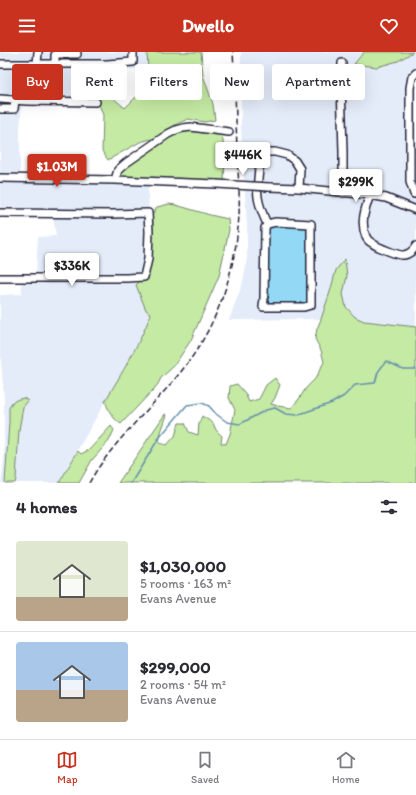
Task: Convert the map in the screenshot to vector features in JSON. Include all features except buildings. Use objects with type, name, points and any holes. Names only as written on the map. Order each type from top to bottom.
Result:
[{"type":"street","points":[[37,64],[38,52]]},
{"type":"street","points":[[107,64],[133,62],[133,52]]},
{"type":"street","points":[[55,64],[54,55],[56,54],[79,53],[78,64]]},
{"type":"street","points":[[342,63],[343,193]]},
{"type":"street","points":[[0,64],[12,64]]},
{"type":"street","points":[[0,178],[182,182],[299,188],[370,195],[386,198],[413,209],[415,194],[410,182],[410,88],[412,77],[416,73]]},
{"type":"street","points":[[0,99],[12,100]]},
{"type":"street","points":[[0,109],[14,109],[15,100],[96,102]]},
{"type":"street","points":[[115,180],[118,170],[126,163],[176,130],[191,127],[229,132]]},
{"type":"street","points":[[267,224],[276,222],[311,224],[311,305],[262,307],[264,299],[265,228],[267,224],[261,211],[258,197],[258,173],[261,152],[275,152],[287,155],[295,160],[300,169],[299,188]]},
{"type":"street","points":[[370,195],[363,221],[364,232],[367,239],[373,244],[399,255],[412,252],[416,246]]},
{"type":"street","points":[[0,213],[148,213],[149,232],[148,260],[144,277],[0,278]]},
{"type":"shaded area","points":[[0,52],[147,52],[148,64],[135,64],[135,69],[127,69],[127,64],[71,64],[71,100],[96,100],[96,102],[22,100],[20,131],[20,178],[0,178]]},
{"type":"shaded area","points":[[241,52],[363,52],[354,64],[398,61],[413,52],[416,52],[416,327],[364,321],[355,317],[346,307],[343,294],[347,276],[345,259],[330,292],[321,319],[229,320],[243,282],[247,258],[247,226],[241,130],[241,100],[264,100],[264,64],[241,64]]},
{"type":"shaded area","points":[[0,179],[148,186],[149,220],[146,274],[137,274],[140,281],[136,285],[151,314],[144,333],[59,483],[1,483],[4,461],[4,398],[0,348],[0,295],[22,294],[21,280],[36,272],[38,237],[56,236],[53,216],[0,211]]},
{"type":"green space","points":[[147,52],[201,52],[203,75],[210,95],[210,100],[212,100],[213,104],[215,120],[205,122],[188,119],[155,138],[140,142],[108,160],[102,151],[103,115],[97,100],[116,100],[125,108],[135,98],[135,100],[202,100],[202,64],[148,64]]},
{"type":"green space","points":[[364,52],[413,52],[398,61],[377,67],[365,65],[365,64],[354,64]]},
{"type":"green space","points":[[183,129],[222,134],[225,156],[224,182],[119,176],[123,167],[170,135]]},
{"type":"green space","points":[[169,204],[228,219],[229,230],[219,276],[191,340],[174,366],[161,378],[154,389],[121,424],[111,414],[105,401],[136,348],[151,314],[146,310],[136,285],[144,277],[149,220],[157,207]]},
{"type":"green space","points":[[345,259],[347,276],[343,294],[346,307],[355,317],[364,321],[416,327],[416,483],[118,483],[165,414],[167,415],[159,443],[167,445],[175,436],[179,423],[185,423],[189,432],[198,435],[199,423],[202,416],[213,423],[216,430],[222,436],[221,443],[226,444],[230,434],[235,410],[229,398],[230,386],[237,384],[245,393],[249,402],[259,399],[266,385],[275,378],[280,385],[271,404],[291,408],[315,379],[324,362],[321,350],[315,339],[317,329],[336,270]]},
{"type":"green space","points":[[24,398],[28,401],[23,407],[19,430],[16,479],[15,483],[5,483],[9,408],[12,402]]},
{"type":"green space","points":[[111,426],[114,430],[109,441],[92,460],[79,483],[59,483],[78,451],[81,454],[89,450]]},
{"type":"water","points":[[274,226],[308,226],[308,305],[268,305],[268,231]]},
{"type":"waterway","points":[[131,483],[159,438],[187,405],[202,403],[209,406],[216,414],[227,422],[240,424],[266,410],[275,408],[286,414],[297,415],[332,403],[344,396],[355,385],[375,383],[378,372],[386,361],[403,369],[416,369]]},
{"type":"railway","points":[[89,483],[112,449],[167,388],[192,357],[219,307],[234,253],[239,215],[233,52]]}]
